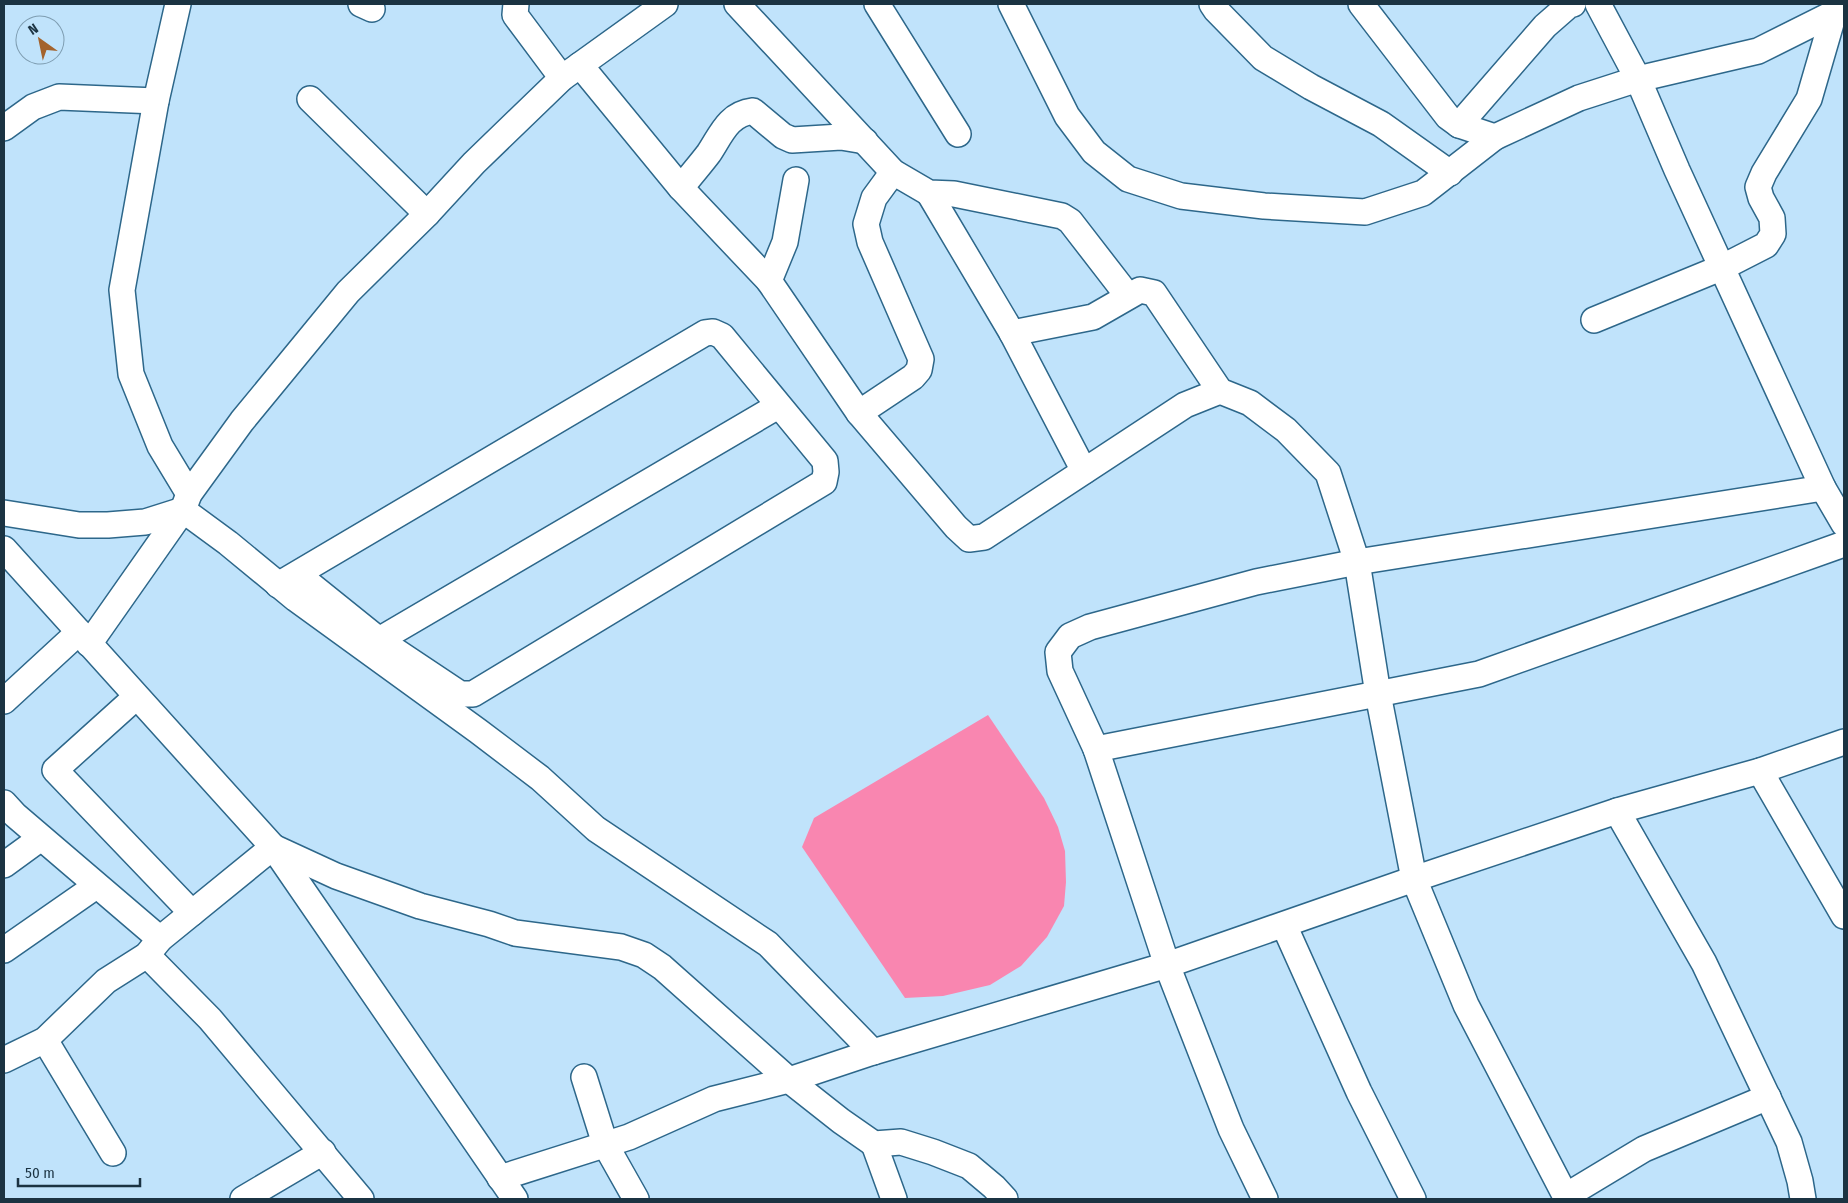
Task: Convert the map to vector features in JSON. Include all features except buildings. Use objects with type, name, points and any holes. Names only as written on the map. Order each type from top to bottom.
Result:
[{"type":"street","points":[[178,4],[156,101],[122,290],[131,374],[160,446],[186,502],[228,543],[288,579],[460,694],[473,694],[824,482],[826,472],[825,461],[722,336],[713,332],[705,333],[288,579]]},
{"type":"street","points":[[516,4],[515,15],[769,281],[859,413],[956,527],[969,539],[984,536],[1185,405],[1220,391]]},
{"type":"street","points":[[4,701],[84,638],[186,502],[242,421],[348,292],[427,214],[474,163],[571,72],[665,4]]},
{"type":"street","points":[[737,4],[893,172],[929,193],[954,194],[1062,216],[1070,221],[1128,296]]},
{"type":"street","points":[[877,4],[958,134]]},
{"type":"street","points":[[1011,4],[1067,116],[1094,152],[1128,178],[1181,196],[1264,206],[1365,212],[1423,193],[1495,137],[1579,98],[1638,79],[1758,51],[1839,11]]},
{"type":"street","points":[[1212,4],[1263,58],[1311,87],[1381,124],[1450,173]]},
{"type":"street","points":[[1361,4],[1448,117],[1459,125],[1495,137]]},
{"type":"street","points":[[1459,125],[1545,26],[1569,5],[1573,4]]},
{"type":"street","points":[[1598,4],[1638,79],[1676,170],[1723,267],[1823,488],[1844,524]]},
{"type":"street","points":[[1594,320],[1723,267],[1766,245],[1773,234],[1772,218],[1761,198],[1758,187],[1764,173],[1809,99],[1839,11]]},
{"type":"street","points":[[4,128],[33,107],[59,97],[156,101]]},
{"type":"street","points":[[310,98],[427,214]]},
{"type":"street","points":[[681,188],[709,153],[728,123],[743,112],[752,112],[783,136],[792,140],[841,137],[865,141]]},
{"type":"street","points":[[859,413],[913,377],[919,370],[921,359],[870,242],[866,224],[874,198],[893,172]]},
{"type":"street","points":[[769,281],[786,242],[796,180]]},
{"type":"street","points":[[929,193],[1012,332],[1084,471]]},
{"type":"street","points":[[1012,332],[1093,317],[1140,290],[1154,293],[1220,391],[1250,403],[1286,430],[1328,473],[1357,562],[1378,694],[1414,879],[1466,1005],[1567,1198],[1652,1144],[1688,1132],[1768,1097]]},
{"type":"street","points":[[379,640],[778,406]]},
{"type":"street","points":[[1265,1199],[1231,1129],[1167,965],[1096,749],[1060,672],[1058,652],[1070,636],[1090,627],[1256,582],[1357,562],[1823,488]]},
{"type":"street","points":[[4,512],[79,525],[108,525],[145,522],[186,502]]},
{"type":"street","points":[[1096,749],[1480,674],[1844,544]]},
{"type":"street","points":[[4,549],[273,847],[515,1199]]},
{"type":"street","points":[[288,579],[303,605],[540,778],[596,828],[768,944],[873,1052]]},
{"type":"street","points":[[136,697],[55,770],[192,913]]},
{"type":"street","points":[[500,1178],[629,1137],[714,1099],[789,1080],[873,1052],[1167,965],[1414,879],[1618,811],[1760,771],[1844,742]]},
{"type":"street","points":[[1760,771],[1844,916]]},
{"type":"street","points":[[1618,811],[1704,963],[1768,1097],[1789,1142],[1803,1199]]},
{"type":"street","points":[[7,813],[41,838],[96,886],[154,947],[210,1020],[361,1199]]},
{"type":"street","points":[[4,865],[41,838]]},
{"type":"street","points":[[4,1060],[45,1040],[106,981],[154,947],[192,913],[273,847]]},
{"type":"street","points":[[273,847],[336,876],[420,906],[489,924],[515,934],[621,948],[644,955],[662,967],[789,1080],[874,1144],[894,1199]]},
{"type":"street","points":[[4,950],[96,886]]},
{"type":"street","points":[[1284,925],[1359,1092],[1413,1199]]},
{"type":"street","points":[[45,1040],[113,1154]]},
{"type":"street","points":[[584,1077],[605,1144],[636,1199]]},
{"type":"street","points":[[874,1144],[901,1142],[970,1166],[994,1186],[1005,1199]]},
{"type":"street","points":[[243,1199],[322,1152]]},
{"type":"shaded area","points":[[988,715],[1044,798],[1058,827],[1065,851],[1066,882],[1064,906],[1047,937],[1021,966],[990,985],[943,996],[905,998],[802,847],[814,818]]}]
